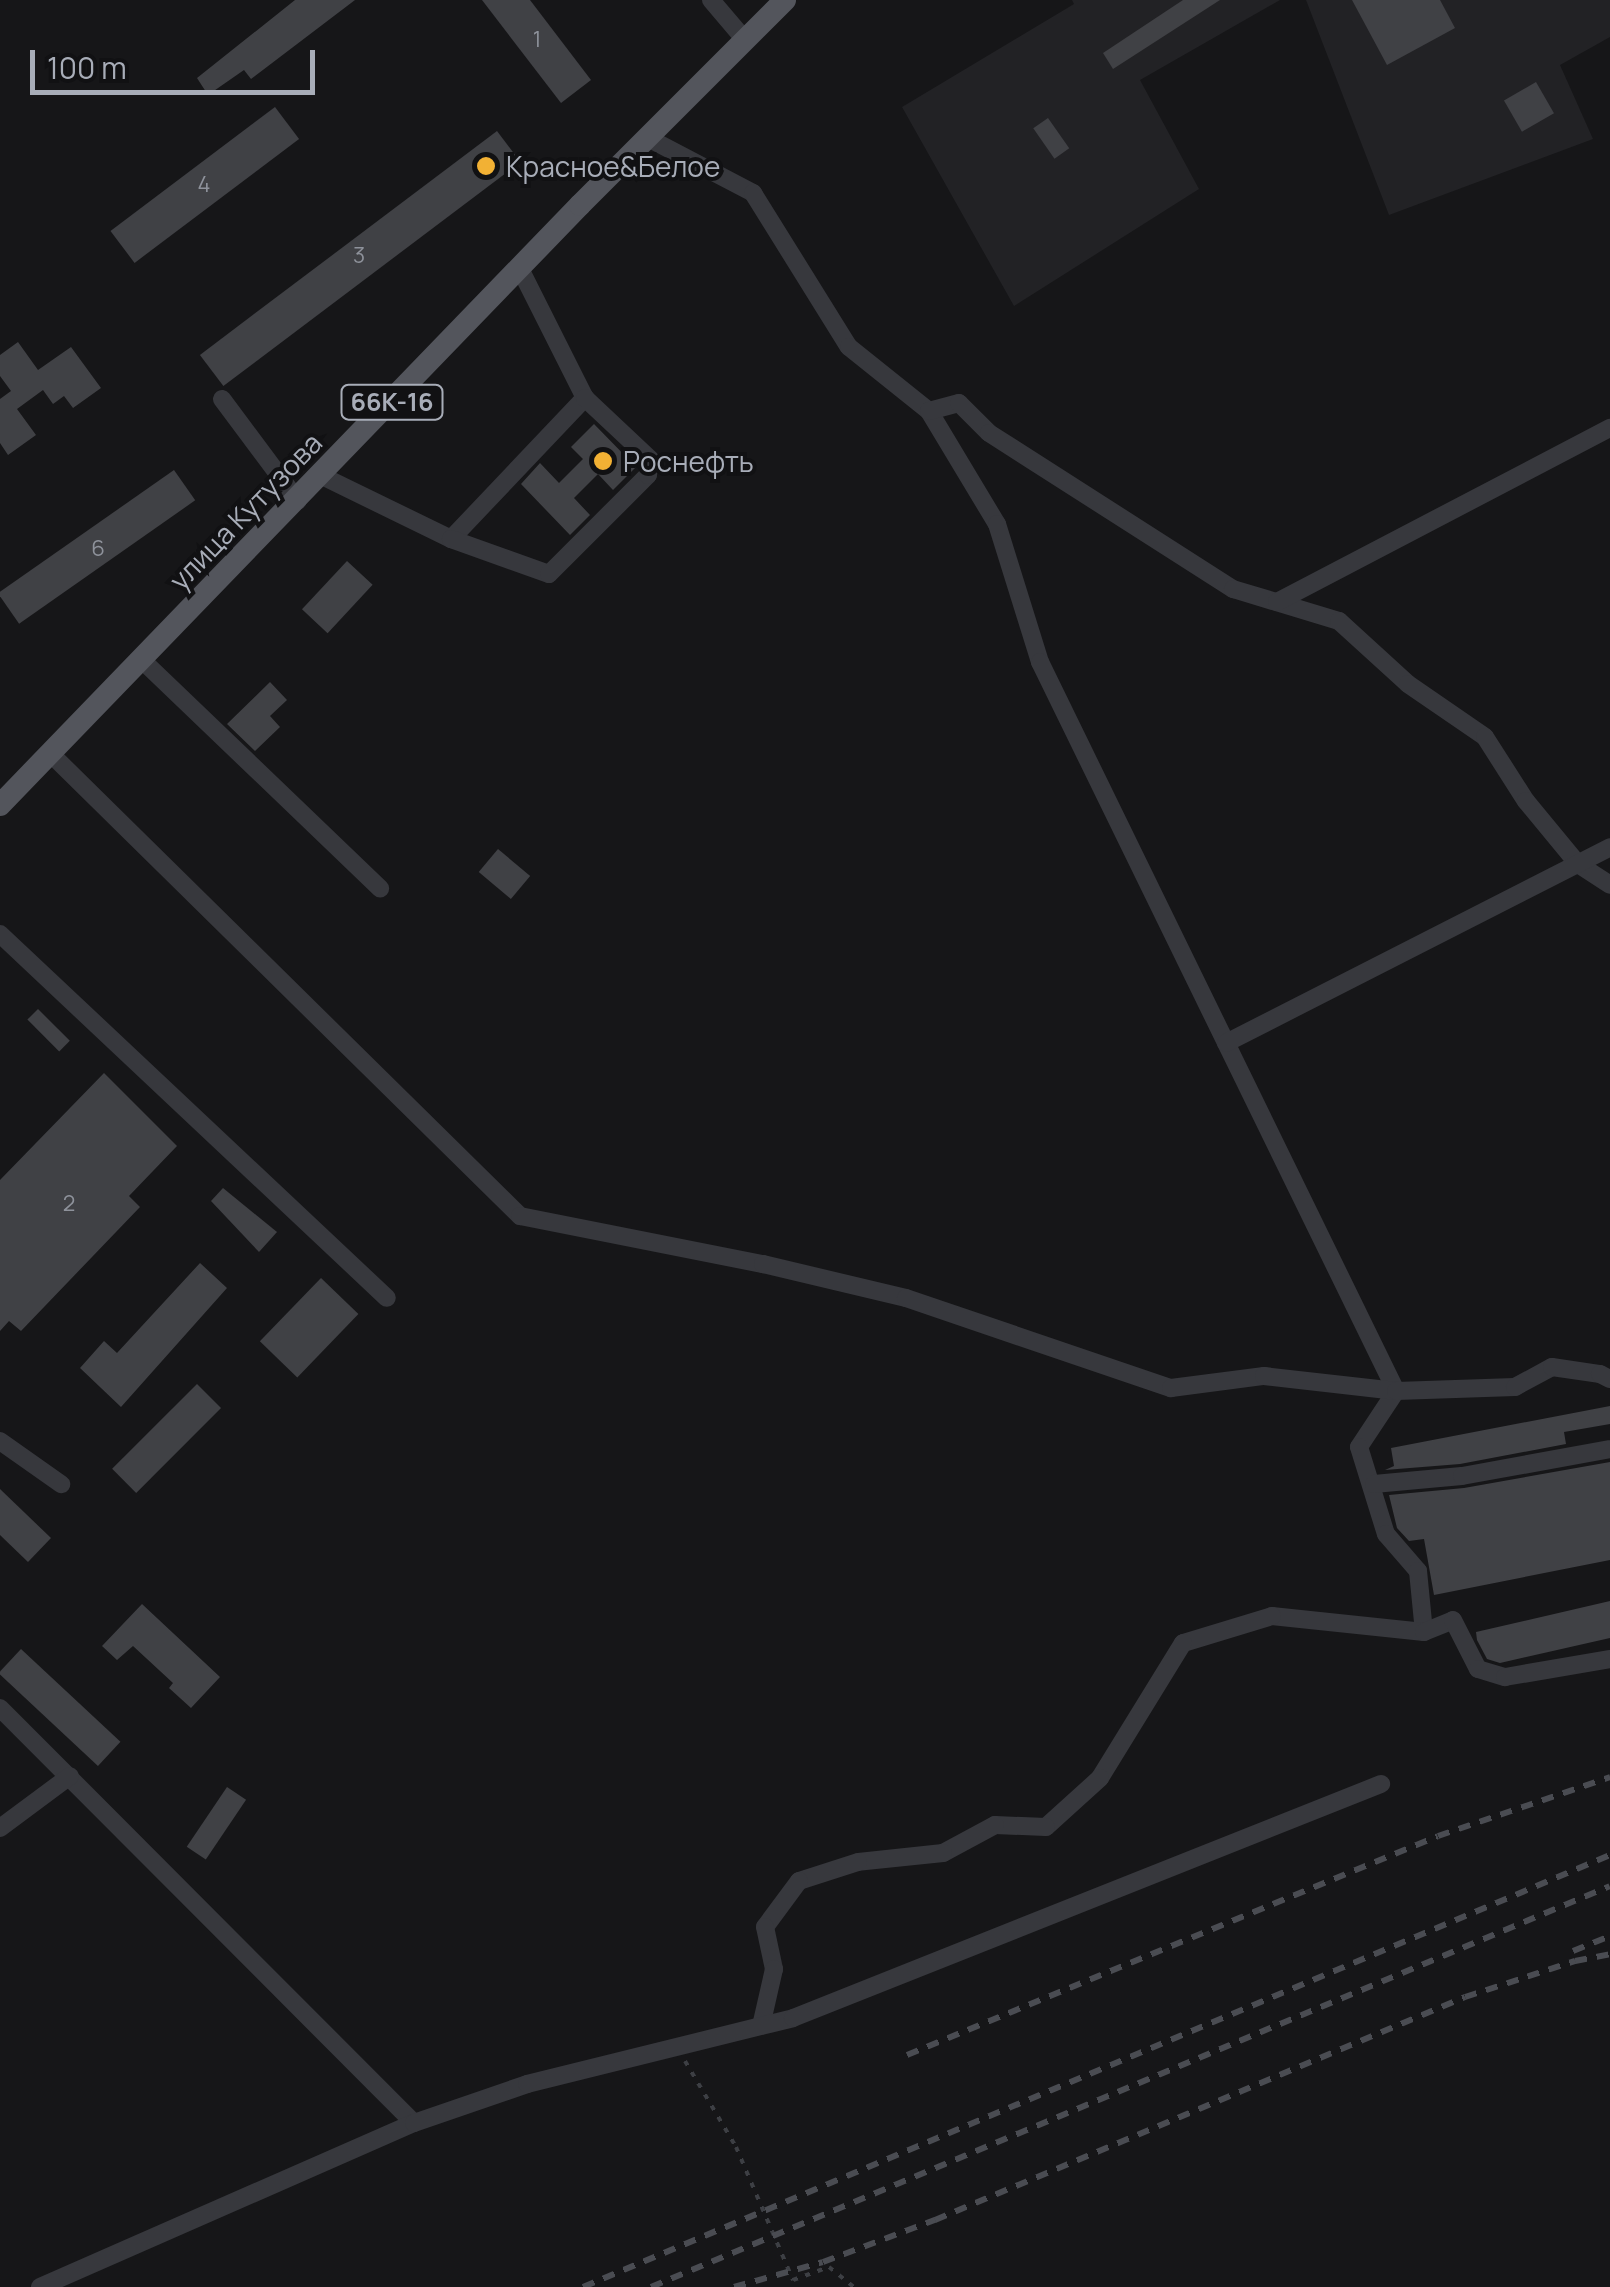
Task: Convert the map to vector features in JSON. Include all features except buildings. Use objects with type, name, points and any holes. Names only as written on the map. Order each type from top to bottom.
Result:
[{"type":"main road","name":"улица Кутузова","points":[[0,805],[785,0]]},
{"type":"street","points":[[713,1],[745,40]]},
{"type":"street","points":[[648,138],[753,193],[849,347],[930,411],[997,524],[1040,662],[1396,1391]]},
{"type":"street","points":[[322,476],[452,539],[549,574],[648,475],[650,459],[585,398],[520,269]]},
{"type":"street","points":[[222,398],[298,501]]},
{"type":"street","points":[[452,539],[585,398]]},
{"type":"street","points":[[930,411],[959,403],[989,433],[1232,589],[1339,620],[1408,684],[1485,737],[1526,801],[1578,864],[1610,885]]},
{"type":"street","points":[[1276,602],[1610,428]]},
{"type":"street","points":[[142,660],[380,888]]},
{"type":"street","points":[[50,753],[520,1216],[763,1264],[906,1298],[1172,1388],[1264,1376],[1396,1391],[1515,1387],[1552,1368],[1600,1374],[1610,1379]]},
{"type":"street","points":[[1226,1043],[1610,847]]},
{"type":"street","points":[[0,934],[386,1298]]},
{"type":"street","points":[[1396,1391],[1359,1447],[1374,1484],[1386,1534],[1418,1571],[1424,1632]]},
{"type":"street","points":[[0,1441],[61,1484]]},
{"type":"street","points":[[1374,1484],[1462,1476],[1610,1449]]},
{"type":"street","points":[[761,2026],[774,1969],[765,1927],[799,1880],[858,1862],[943,1853],[995,1825],[1046,1826],[1100,1778],[1183,1643],[1272,1616],[1424,1632],[1453,1620],[1478,1670],[1505,1677],[1610,1660]]},
{"type":"street","points":[[0,1708],[414,2123]]},
{"type":"street","points":[[0,1828],[70,1776]]},
{"type":"street","points":[[40,2287],[414,2123],[527,2084],[792,2018],[1381,1784]]},
{"type":"path","points":[[677,2047],[736,2148],[793,2280],[829,2267],[854,2287]]},
{"type":"shaded area","points":[[1072,0],[1280,0],[1140,80],[1199,189],[1014,306],[902,107],[1074,4]]},
{"type":"shaded area","points":[[1306,0],[1610,0],[1610,37],[1560,65],[1593,139],[1389,215]]},
{"type":"railway","points":[[907,2055],[1438,1836],[1610,1777]]},
{"type":"railway","points":[[583,2287],[1610,1855]]},
{"type":"railway","points":[[651,2287],[1610,1886]]},
{"type":"railway","points":[[1573,1951],[1610,1936]]},
{"type":"railway","points":[[734,2287],[823,2262],[935,2220],[1465,1997],[1575,1961],[1610,1954]]},
{"type":"place","name":"Красное&Белое","points":[[486,166]]},
{"type":"place","name":"Роснефть","points":[[603,461]]}]
